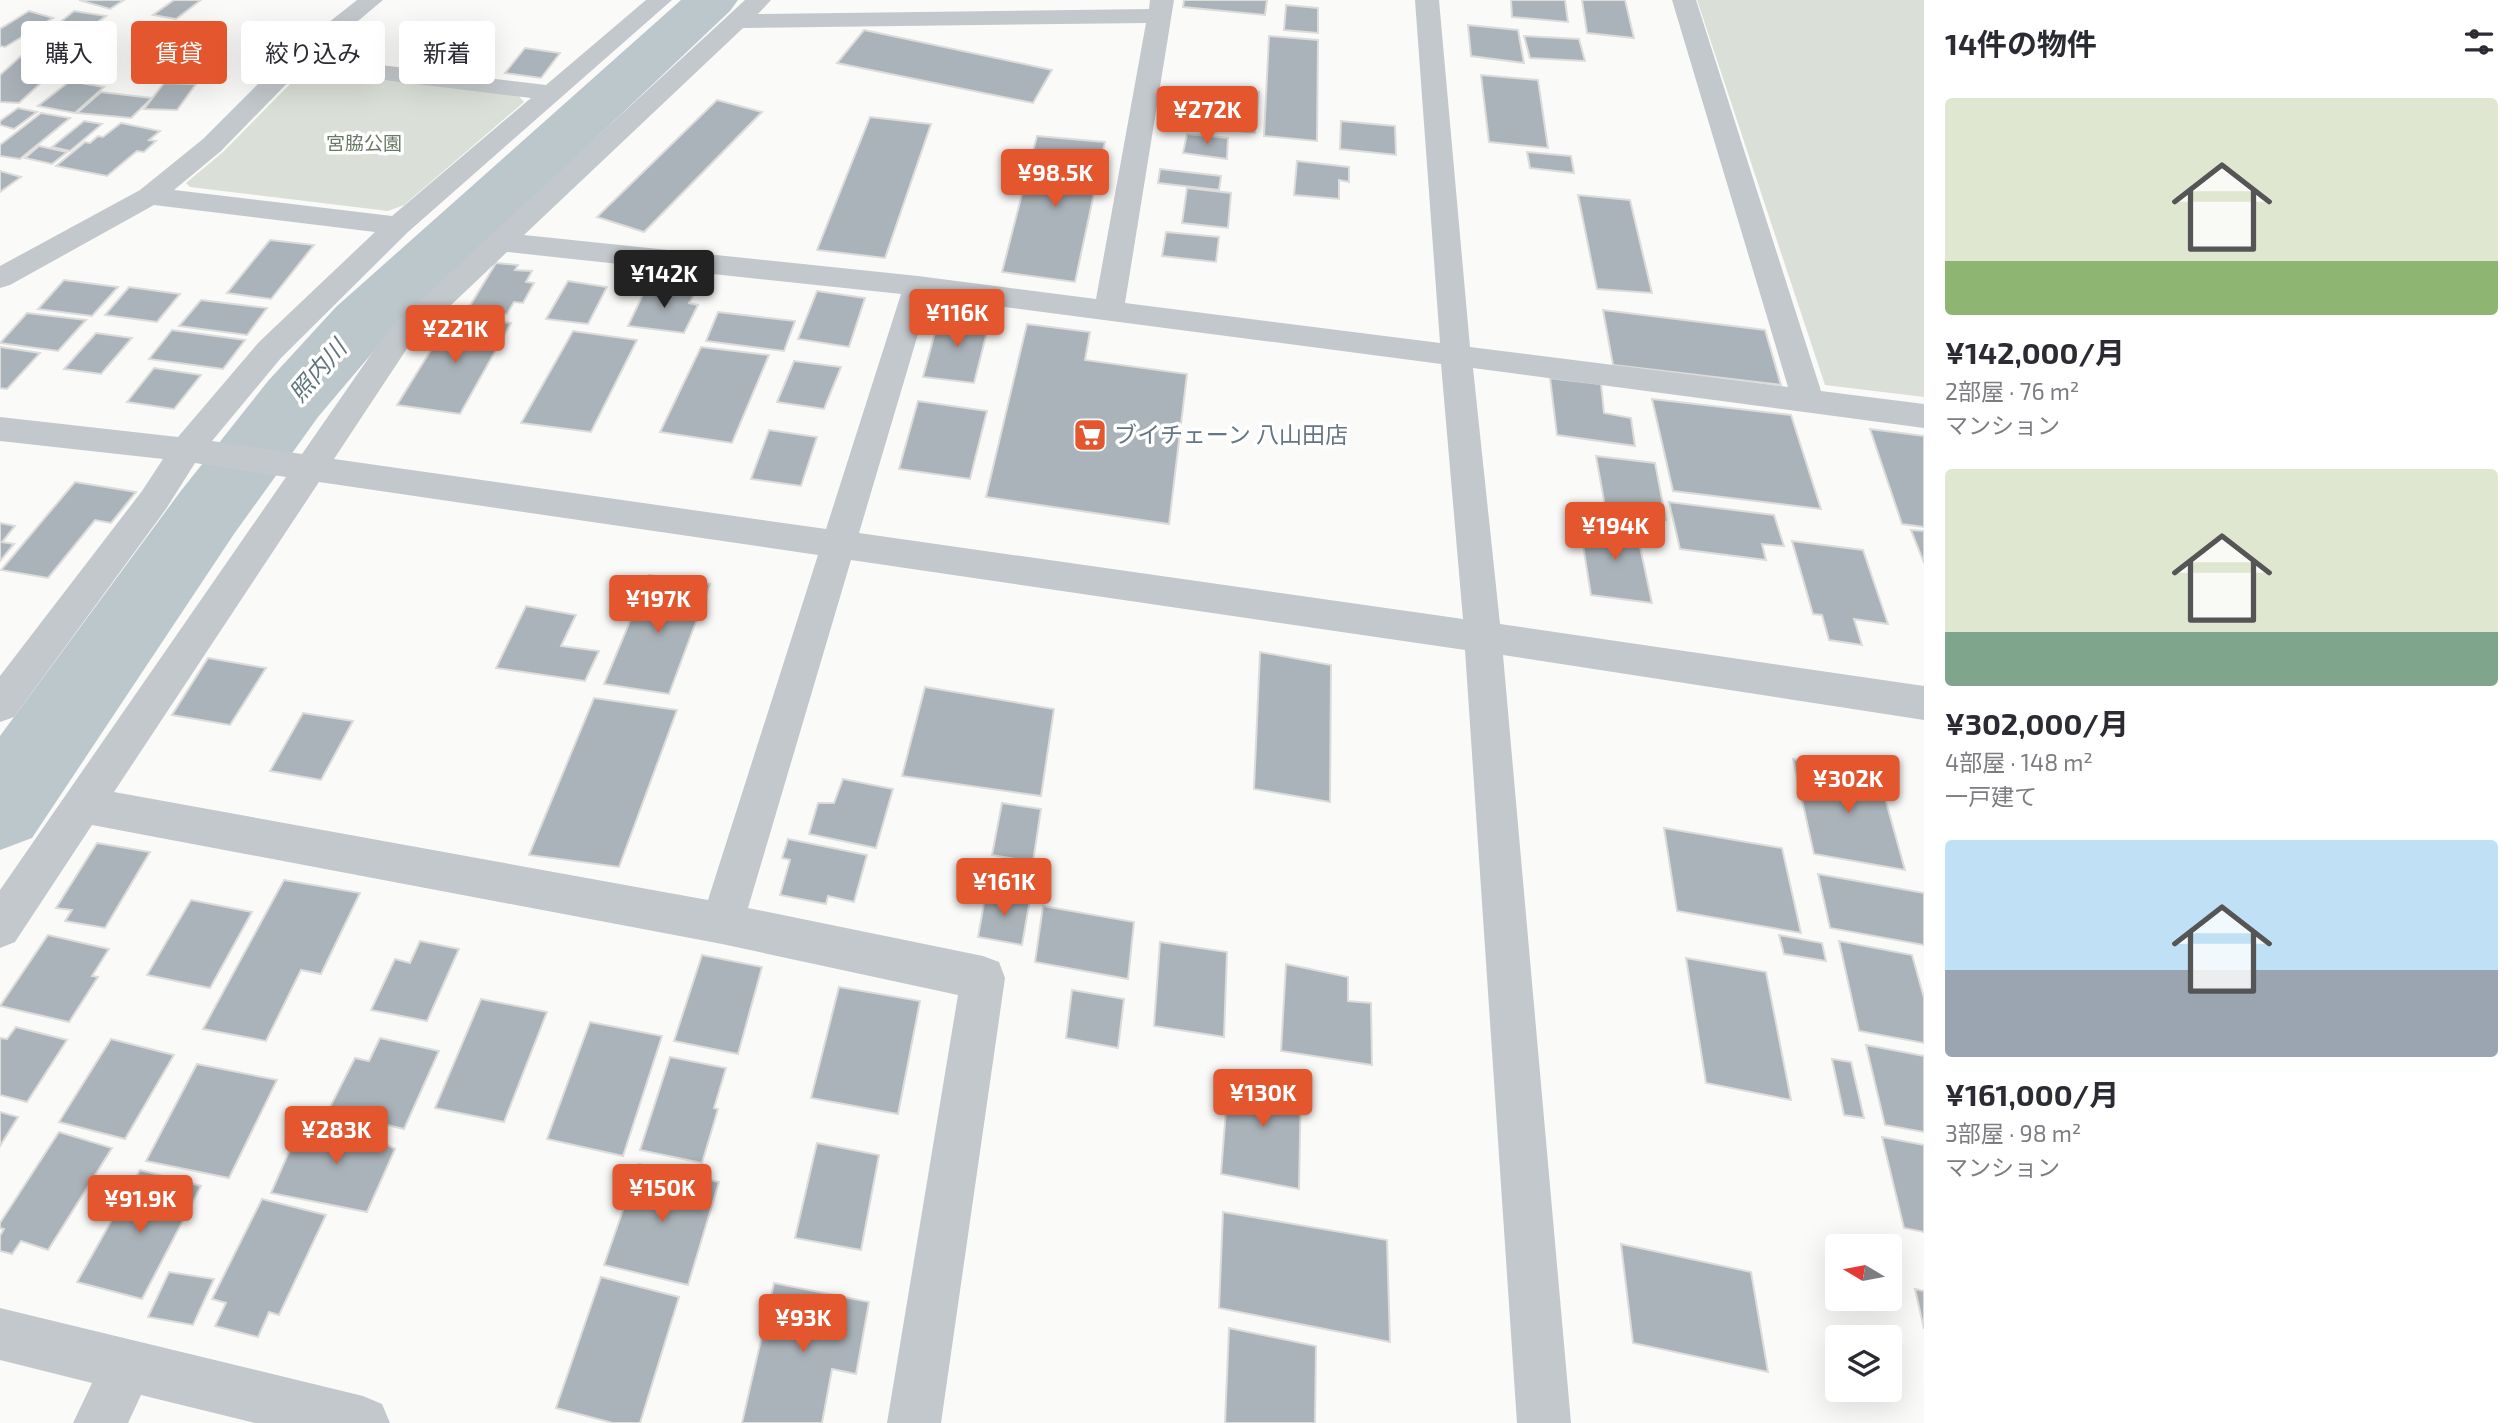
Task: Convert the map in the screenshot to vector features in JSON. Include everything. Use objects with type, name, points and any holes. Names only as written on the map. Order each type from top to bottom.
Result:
[{"type":"street","points":[[345,21],[371,0]]},
{"type":"street","points":[[0,705],[153,500],[187,450],[270,350],[398,226],[660,0]]},
{"type":"street","points":[[0,927],[399,337],[759,0]]},
{"type":"street","points":[[1427,0],[1456,357],[1483,637],[1544,1423]]},
{"type":"street","points":[[1684,0],[1809,403]]},
{"type":"street","points":[[737,20],[1161,8],[1109,310]]},
{"type":"street","points":[[385,73],[551,93]]},
{"type":"street","points":[[6,269],[150,196],[212,145],[272,84]]},
{"type":"street","points":[[150,196],[398,226]]},
{"type":"street","points":[[500,242],[918,286],[1924,416]]},
{"type":"street","points":[[722,923],[918,286]]},
{"type":"street","points":[[0,429],[187,450],[1483,637],[1922,708]]},
{"type":"street","points":[[83,805],[722,923],[983,978],[914,1423]]},
{"type":"street","points":[[0,1334],[363,1423]]},
{"type":"street","points":[[100,1423],[128,1365]]},
{"type":"green space","points":[[1697,0],[1924,0],[1924,397],[1825,385]]},
{"type":"green space","name":"宮脇公園","points":[[385,80],[518,95],[524,102],[404,205],[388,211],[190,187],[186,183],[223,152],[290,84],[385,84]]},
{"type":"building","points":[[79,0],[124,0],[110,9]]},
{"type":"building","points":[[174,0],[201,0],[176,19],[153,15]]},
{"type":"building","points":[[1184,0],[1267,0],[1265,15],[1183,7]]},
{"type":"building","points":[[1511,0],[1565,0],[1568,22],[1512,17]]},
{"type":"building","points":[[1582,0],[1625,0],[1634,38],[1587,33]]},
{"type":"building","points":[[1286,5],[1318,8],[1318,33],[1284,30]]},
{"type":"building","points":[[29,11],[53,18],[48,21],[21,21],[21,37],[5,47],[0,46],[0,29]]},
{"type":"building","points":[[74,11],[106,16],[99,21],[62,21]]},
{"type":"building","points":[[1468,25],[1518,30],[1524,63],[1471,56]]},
{"type":"building","points":[[864,30],[1052,70],[1033,103],[837,63]]},
{"type":"building","points":[[1269,36],[1318,40],[1317,141],[1264,136]]},
{"type":"building","points":[[1524,36],[1579,39],[1585,61],[1530,58]]},
{"type":"building","points":[[525,48],[560,53],[541,78],[505,73]]},
{"type":"building","points":[[21,56],[21,84],[40,84],[19,103],[0,102],[0,75]]},
{"type":"building","points":[[1481,75],[1538,80],[1548,148],[1489,142]]},
{"type":"building","points":[[66,84],[104,87],[75,113],[38,106]]},
{"type":"building","points":[[163,84],[196,84],[177,110],[144,109]]},
{"type":"building","points":[[1208,87],[1259,92],[1255,133],[1204,127]]},
{"type":"building","points":[[101,92],[152,98],[131,118],[77,113]]},
{"type":"building","points":[[717,100],[762,112],[644,232],[597,217]]},
{"type":"building","points":[[18,108],[37,112],[14,129],[0,125],[0,121]]},
{"type":"building","points":[[41,113],[70,118],[20,159],[0,156],[0,145]]},
{"type":"building","points":[[870,117],[931,124],[885,258],[817,250]]},
{"type":"building","points":[[84,121],[102,124],[70,151],[52,147]]},
{"type":"building","points":[[1341,121],[1395,126],[1396,155],[1340,149]]},
{"type":"building","points":[[121,123],[160,131],[149,140],[156,141],[144,152],[137,151],[107,176],[56,166],[85,142],[90,143],[98,136],[103,137]]},
{"type":"building","points":[[1187,134],[1228,138],[1227,159],[1183,153]]},
{"type":"building","points":[[1037,136],[1105,142],[1075,282],[1002,272]]},
{"type":"building","points":[[39,146],[67,152],[52,164],[25,158]]},
{"type":"building","points":[[1527,152],[1571,156],[1574,173],[1530,168]]},
{"type":"building","points":[[1297,161],[1349,167],[1349,182],[1339,180],[1339,199],[1294,195]]},
{"type":"building","points":[[1160,169],[1221,176],[1219,190],[1158,183]]},
{"type":"building","points":[[0,171],[21,177],[0,192]]},
{"type":"building","points":[[1187,188],[1231,193],[1228,228],[1182,223]]},
{"type":"building","points":[[1578,195],[1630,200],[1652,293],[1597,289]]},
{"type":"building","points":[[1166,232],[1219,237],[1216,262],[1162,256]]},
{"type":"building","points":[[270,240],[314,245],[271,299],[227,293]]},
{"type":"building","points":[[496,263],[518,265],[515,270],[532,271],[526,282],[534,283],[523,303],[514,302],[507,314],[468,309]]},
{"type":"building","points":[[64,280],[118,287],[92,316],[38,309]]},
{"type":"building","points":[[568,281],[607,287],[588,324],[546,319]]},
{"type":"building","points":[[647,286],[695,293],[689,303],[698,305],[684,333],[628,326]]},
{"type":"building","points":[[129,287],[180,294],[157,322],[105,315]]},
{"type":"building","points":[[817,291],[865,298],[849,347],[798,339]]},
{"type":"building","points":[[201,300],[267,308],[247,335],[179,326]]},
{"type":"building","points":[[1603,310],[1765,330],[1781,385],[1613,365]]},
{"type":"building","points":[[718,312],[795,321],[784,351],[706,341]]},
{"type":"building","points":[[27,313],[86,320],[58,351],[0,343]]},
{"type":"building","points":[[940,314],[990,320],[974,383],[923,377]]},
{"type":"building","points":[[452,316],[511,323],[460,414],[397,405]]},
{"type":"building","name":"ブイチェーン 八山田店","points":[[1027,324],[1090,332],[1085,360],[1187,374],[1169,524],[986,497]]},
{"type":"building","points":[[172,330],[245,340],[223,369],[149,359]]},
{"type":"building","points":[[573,331],[637,340],[591,432],[521,423]]},
{"type":"building","points":[[96,333],[132,338],[101,374],[64,369]]},
{"type":"building","points":[[0,347],[40,353],[7,389],[0,388]]},
{"type":"building","points":[[701,347],[769,355],[732,443],[660,432]]},
{"type":"building","points":[[794,361],[841,367],[824,409],[777,402]]},
{"type":"building","points":[[154,368],[201,375],[174,409],[127,402]]},
{"type":"building","points":[[1550,378],[1601,384],[1604,413],[1631,418],[1635,446],[1557,435]]},
{"type":"building","points":[[1652,399],[1791,415],[1821,509],[1673,491]]},
{"type":"building","points":[[918,401],[987,411],[970,479],[899,469]]},
{"type":"building","points":[[1870,429],[1924,436],[1924,527],[1902,524]]},
{"type":"building","points":[[769,430],[817,437],[801,486],[751,479]]},
{"type":"building","points":[[1596,456],[1655,463],[1666,520],[1606,512]]},
{"type":"building","points":[[75,482],[136,492],[111,523],[95,520],[48,578],[1,570]]},
{"type":"building","points":[[1669,502],[1774,515],[1784,546],[1762,544],[1766,560],[1680,549]]},
{"type":"building","points":[[1579,520],[1636,528],[1652,603],[1591,595]]},
{"type":"building","points":[[0,523],[15,526],[2,542],[14,544],[0,561]]},
{"type":"building","points":[[1911,530],[1924,531],[1924,563]]},
{"type":"building","points":[[1792,541],[1863,550],[1888,624],[1854,619],[1862,645],[1829,640],[1822,615],[1813,614]]},
{"type":"building","points":[[649,575],[710,584],[669,694],[604,684]]},
{"type":"building","points":[[526,606],[576,615],[561,646],[599,651],[585,681],[496,668]]},
{"type":"building","points":[[1260,652],[1331,665],[1330,802],[1254,789]]},
{"type":"building","points":[[208,658],[266,668],[230,725],[172,715]]},
{"type":"building","points":[[925,687],[1054,709],[1041,796],[902,776]]},
{"type":"building","points":[[594,698],[677,710],[619,867],[529,855]]},
{"type":"building","points":[[303,713],[353,721],[321,780],[270,771]]},
{"type":"building","points":[[1793,759],[1878,773],[1905,870],[1814,854]]},
{"type":"building","points":[[843,779],[893,789],[876,848],[809,834],[818,803],[834,803]]},
{"type":"building","points":[[1002,803],[1041,809],[1033,862],[992,855]]},
{"type":"building","points":[[1664,828],[1782,848],[1801,933],[1677,911]]},
{"type":"building","points":[[788,839],[867,855],[854,902],[828,896],[826,904],[780,895],[790,860],[782,858]]},
{"type":"building","points":[[97,843],[150,852],[105,928],[65,921],[72,910],[56,908]]},
{"type":"building","points":[[1818,874],[1924,893],[1924,945],[1830,928]]},
{"type":"building","points":[[284,880],[360,893],[321,974],[301,970],[266,1041],[203,1029]]},
{"type":"building","points":[[986,892],[1030,899],[1022,945],[978,937]]},
{"type":"building","points":[[191,900],[252,912],[210,988],[147,975]]},
{"type":"building","points":[[1043,906],[1134,922],[1128,979],[1035,962]]},
{"type":"building","points":[[48,935],[109,949],[92,976],[98,977],[69,1022],[0,1006]]},
{"type":"building","points":[[1779,935],[1822,943],[1826,961],[1784,954]]},
{"type":"building","points":[[420,941],[459,949],[427,1021],[371,1010],[395,959],[410,963]]},
{"type":"building","points":[[1839,941],[1912,955],[1924,998],[1924,1043],[1859,1031]]},
{"type":"building","points":[[1160,942],[1227,952],[1224,1037],[1154,1026]]},
{"type":"building","points":[[702,955],[762,967],[738,1054],[674,1041]]},
{"type":"building","points":[[1686,958],[1766,972],[1791,1100],[1706,1083]]},
{"type":"building","points":[[1286,964],[1348,977],[1348,1001],[1371,1003],[1372,1065],[1281,1051]]},
{"type":"building","points":[[839,987],[920,1001],[898,1114],[811,1098]]},
{"type":"building","points":[[1072,990],[1124,999],[1118,1048],[1066,1038]]},
{"type":"building","points":[[481,999],[547,1012],[504,1122],[435,1108]]},
{"type":"building","points":[[590,1022],[662,1036],[623,1156],[547,1139]]},
{"type":"building","points":[[16,1027],[67,1040],[27,1102],[0,1095],[0,1038],[7,1039]]},
{"type":"building","points":[[380,1038],[439,1051],[404,1129],[328,1111],[355,1058],[369,1061]]},
{"type":"building","points":[[111,1039],[174,1055],[125,1139],[59,1122]]},
{"type":"building","points":[[1866,1045],[1924,1056],[1924,1132],[1885,1125]]},
{"type":"building","points":[[670,1057],[726,1068],[714,1108],[718,1109],[702,1163],[640,1150]]},
{"type":"building","points":[[1832,1059],[1851,1062],[1864,1118],[1844,1115]]},
{"type":"building","points":[[197,1064],[277,1080],[229,1178],[146,1161]]},
{"type":"building","points":[[1229,1070],[1301,1082],[1299,1189],[1221,1174]]},
{"type":"building","points":[[0,1112],[18,1117],[0,1146]]},
{"type":"building","points":[[315,1118],[386,1132],[384,1143],[395,1149],[367,1212],[271,1193],[295,1138],[305,1138]]},
{"type":"building","points":[[59,1132],[112,1148],[48,1250],[21,1241],[12,1254],[0,1251],[0,1236],[4,1229],[0,1228],[0,1223]]},
{"type":"building","points":[[1882,1137],[1924,1145],[1924,1232],[1904,1228]]},
{"type":"building","points":[[817,1143],[879,1155],[861,1250],[795,1238]]},
{"type":"building","points":[[639,1164],[719,1182],[688,1285],[604,1265]]},
{"type":"building","points":[[140,1170],[201,1186],[142,1299],[77,1282]]},
{"type":"building","points":[[262,1199],[326,1215],[279,1315],[269,1312],[258,1337],[215,1326],[226,1303],[212,1299]]},
{"type":"building","points":[[1223,1212],[1387,1240],[1390,1342],[1219,1308]]},
{"type":"building","points":[[1621,1244],[1751,1272],[1768,1372],[1633,1343]]},
{"type":"building","points":[[169,1272],[214,1279],[193,1325],[148,1317]]},
{"type":"building","points":[[601,1277],[679,1297],[640,1423],[613,1423],[556,1408]]},
{"type":"building","points":[[774,1283],[869,1302],[856,1374],[832,1369],[822,1423],[742,1423]]},
{"type":"building","points":[[1915,1289],[1924,1291],[1924,1329]]},
{"type":"building","points":[[1229,1328],[1316,1346],[1315,1423],[1225,1423]]},
{"type":"waterway","name":"照内川","points":[[0,809],[207,513],[293,399],[360,323],[712,0]]},
{"type":"place","name":"ブイチェーン 八山田店","points":[[1090,435]]}]
